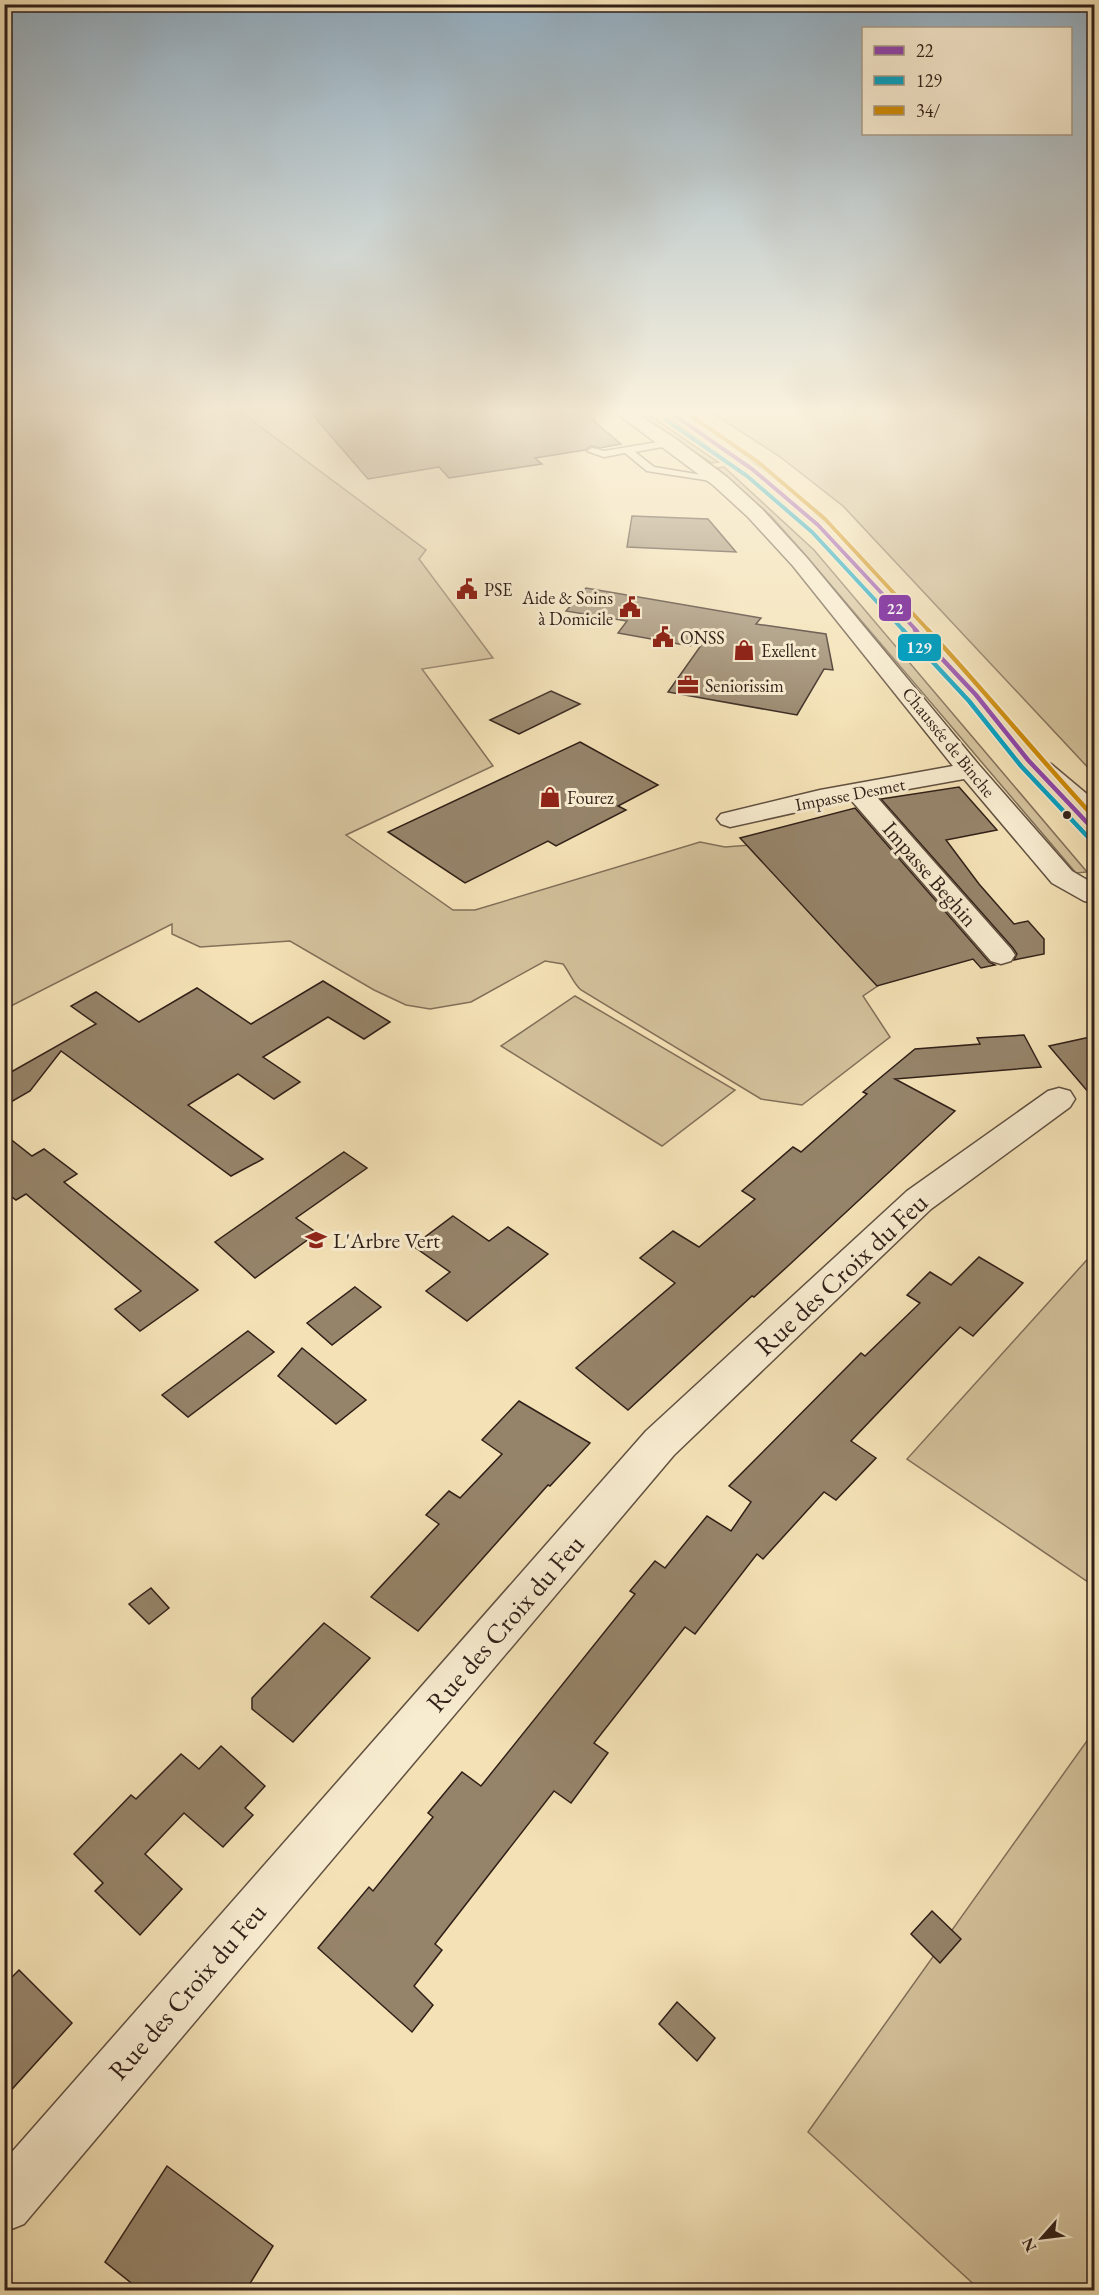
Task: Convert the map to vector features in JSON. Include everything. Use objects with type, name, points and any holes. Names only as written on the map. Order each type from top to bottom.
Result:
[{"type":"main road","points":[[812,520],[976,695],[1028,760],[1095,830]]},
{"type":"main road","points":[[976,695],[1095,801]]},
{"type":"street","name":"Chaussée de Binche","points":[[760,520],[779,538],[895,675],[970,770],[1062,877],[1095,895]]},
{"type":"street","points":[[1028,760],[1056,778],[1095,812]]},
{"type":"street","name":"Impasse Desmet","points":[[730,819],[820,798],[970,770]]},
{"type":"street","name":"Impasse Beghin","points":[[858,792],[1001,955]]},
{"type":"street","name":"Rue des Croix du Feu","points":[[4,2204],[660,1443],[919,1200],[1059,1099]]},
{"type":"shaded area","points":[[5,520],[386,520],[426,550],[419,559],[493,658],[422,669],[493,766],[346,835],[453,910],[475,910],[700,842],[725,847],[751,845],[894,975],[863,996],[890,1037],[802,1105],[761,1099],[581,990],[563,964],[545,961],[471,1002],[430,1009],[406,1005],[374,990],[290,941],[200,947],[172,934],[172,924],[5,1009]]},
{"type":"shaded area","points":[[775,520],[782,520],[814,550],[1087,872],[1076,873]]},
{"type":"shaded area","points":[[856,520],[1094,520],[1094,774]]},
{"type":"shaded area","points":[[575,996],[735,1090],[662,1146],[501,1046]]},
{"type":"shaded area","points":[[1094,1252],[1094,1586],[907,1459]]},
{"type":"shaded area","points":[[1094,1731],[1094,2290],[980,2290],[808,2132]]},
{"type":"building","points":[[631,520],[709,520],[736,552],[627,547]]},
{"type":"building","points":[[586,588],[761,618],[756,624],[826,634],[833,670],[824,669],[797,715],[668,692],[707,637],[690,646],[618,633],[627,621],[566,611]]},
{"type":"building","points":[[551,691],[580,704],[519,734],[490,720]]},
{"type":"building","points":[[580,742],[658,785],[618,806],[626,810],[556,846],[548,841],[465,883],[388,832]]},
{"type":"building","points":[[959,787],[997,830],[946,840],[979,884],[1014,924],[1028,921],[1044,939],[1044,954],[1014,960],[1017,954],[1013,948],[881,799]]},
{"type":"building","points":[[855,808],[989,962],[995,965],[981,968],[973,959],[877,986],[740,838]]},
{"type":"building","points":[[323,981],[390,1022],[364,1039],[328,1017],[263,1057],[300,1082],[274,1099],[238,1074],[188,1105],[263,1159],[231,1176],[61,1051],[30,1091],[4,1106],[4,1076],[96,1024],[71,1006],[96,992],[139,1022],[197,988],[251,1024]]},
{"type":"building","points":[[1024,1035],[1041,1067],[895,1079],[955,1111],[628,1410],[576,1368],[675,1283],[640,1258],[673,1231],[699,1247],[755,1199],[742,1191],[793,1147],[801,1152],[867,1094],[863,1092],[915,1049],[980,1044],[977,1038]]},
{"type":"building","points":[[1095,1036],[1095,1100],[1049,1046]]},
{"type":"building","points":[[4,1134],[32,1156],[44,1149],[77,1174],[64,1182],[198,1290],[140,1331],[115,1309],[141,1291],[26,1194],[16,1200],[4,1191]]},
{"type":"building","points":[[344,1152],[367,1168],[296,1218],[317,1233],[255,1278],[215,1242]]},
{"type":"building","points":[[453,1216],[489,1241],[508,1227],[548,1254],[467,1321],[426,1291],[450,1272],[413,1246]]},
{"type":"building","points":[[979,1257],[1023,1283],[973,1336],[960,1327],[851,1441],[876,1458],[836,1500],[824,1492],[763,1559],[757,1554],[695,1634],[685,1627],[594,1743],[608,1753],[571,1803],[554,1791],[435,1944],[442,1950],[414,1986],[433,2005],[412,2032],[318,1948],[369,1887],[373,1891],[433,1817],[428,1813],[462,1772],[481,1786],[635,1594],[630,1591],[655,1561],[665,1568],[707,1516],[731,1531],[751,1502],[729,1486],[861,1353],[865,1356],[920,1303],[907,1295],[930,1272],[951,1285]]},
{"type":"building","points":[[355,1287],[381,1307],[332,1345],[307,1323]]},
{"type":"building","points":[[248,1331],[274,1352],[188,1417],[162,1395]]},
{"type":"building","points":[[302,1348],[366,1400],[336,1424],[278,1376]]},
{"type":"building","points":[[519,1401],[590,1443],[550,1486],[548,1485],[418,1631],[371,1597],[439,1524],[426,1515],[449,1491],[460,1498],[502,1454],[482,1440]]},
{"type":"building","points":[[151,1588],[169,1608],[149,1624],[129,1604]]},
{"type":"building","points":[[324,1623],[370,1658],[293,1742],[252,1709],[252,1698]]},
{"type":"building","points":[[221,1746],[265,1786],[245,1808],[253,1815],[223,1847],[184,1813],[145,1854],[182,1889],[140,1935],[95,1891],[103,1883],[74,1854],[131,1795],[136,1799],[181,1754],[199,1769]]},
{"type":"building","points":[[932,1911],[961,1939],[940,1963],[911,1934]]},
{"type":"building","points":[[19,1970],[72,2023],[4,2098],[4,1985]]},
{"type":"building","points":[[677,2002],[715,2038],[697,2061],[659,2024]]},
{"type":"building","points":[[167,2166],[273,2246],[246,2290],[140,2290],[105,2262]]},
{"type":"transit line","name":"129","points":[[798,520],[812,532],[969,701],[1021,766],[1087,836]]},
{"type":"transit line","name":"22","points":[[812,520],[976,695],[1028,760],[1094,830]]},
{"type":"transit line","name":"34/","points":[[826,520],[983,689],[1035,754],[1094,817]]},
{"type":"place","name":"PSE","points":[[467,589]]},
{"type":"place","name":"Aide & Soins à Domicile","points":[[630,607]]},
{"type":"place","name":"ONSS","points":[[663,637]]},
{"type":"place","name":"Exellent","points":[[744,650]]},
{"type":"place","name":"Seniorissim","points":[[688,685]]},
{"type":"place","name":"Fourez","points":[[550,797]]},
{"type":"place","name":"L'Arbre Vert","points":[[316,1240]]}]
